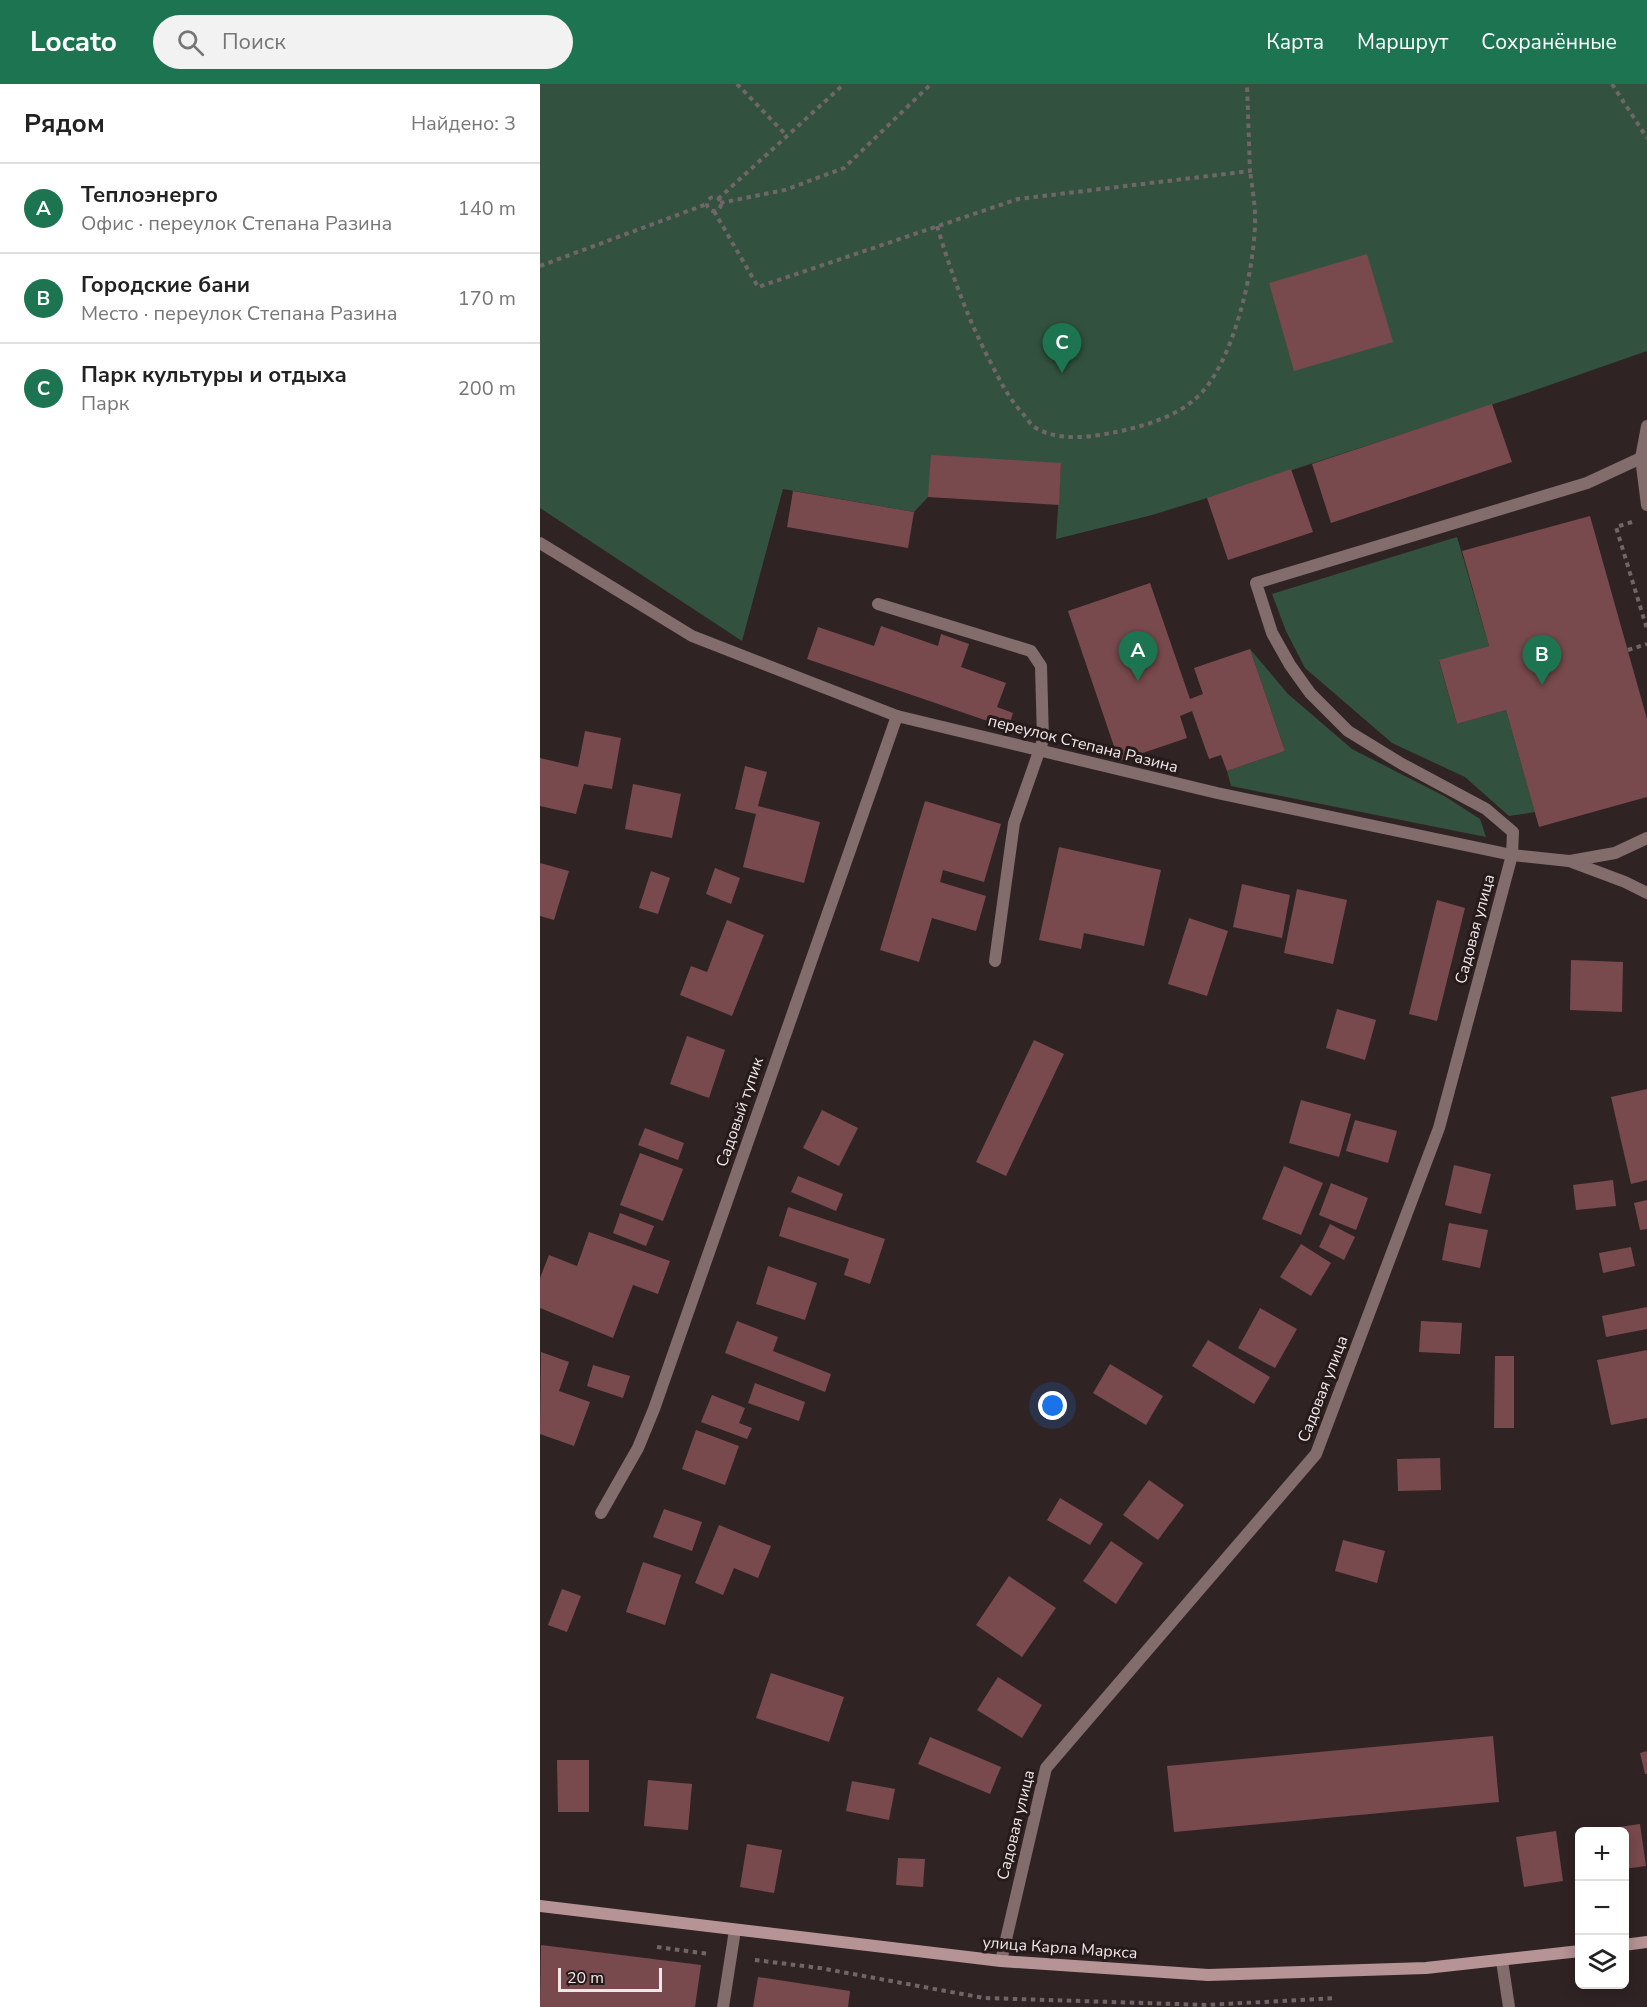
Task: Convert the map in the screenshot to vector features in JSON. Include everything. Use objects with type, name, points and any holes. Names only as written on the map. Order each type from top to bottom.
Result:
[{"type":"street","points":[[1647,426],[1641,458],[1647,505]]},
{"type":"street","points":[[1512,855],[1513,832],[1486,809],[1402,764],[1348,731],[1310,693],[1290,665],[1272,633],[1256,583],[1587,483],[1641,458]]},
{"type":"street","name":"переулок Степана Разина","points":[[540,543],[692,636],[897,716],[1217,793],[1512,855],[1569,861],[1625,882],[1647,894]]},
{"type":"street","points":[[878,604],[1030,651],[1041,666],[1043,740],[1014,823],[995,961]]},
{"type":"street","name":"Садовый тупик","points":[[601,1513],[638,1448],[654,1409],[897,716]]},
{"type":"street","points":[[1569,861],[1615,853],[1647,838]]},
{"type":"street","name":"Садовая улица","points":[[1001,1961],[1046,1768],[1317,1454],[1438,1128],[1512,855]]},
{"type":"street","name":"улица Карла Маркса","points":[[540,1906],[1001,1961],[1208,1975],[1426,1968],[1575,1952]]},
{"type":"street","points":[[723,2007],[735,1930]]},
{"type":"street","points":[[1629,1944],[1647,1942]]},
{"type":"street","points":[[1502,1961],[1509,2007]]},
{"type":"path","points":[[737,84],[787,136]]},
{"type":"path","points":[[719,201],[844,84]]},
{"type":"path","points":[[540,266],[707,204],[712,197],[719,201],[785,190],[844,168],[932,84]]},
{"type":"path","points":[[937,226],[956,289],[984,351],[1011,400],[1035,428],[1056,435],[1076,438],[1147,425],[1175,412],[1196,398],[1212,380],[1224,356],[1240,312],[1252,258],[1255,213],[1250,171],[1247,84]]},
{"type":"path","points":[[1612,84],[1647,138]]},
{"type":"path","points":[[707,204],[708,208],[714,211],[758,287],[1018,198],[1250,171]]},
{"type":"path","points":[[714,211],[720,207],[719,201]]},
{"type":"path","points":[[1636,520],[1616,527],[1647,629]]},
{"type":"path","points":[[1628,650],[1647,644]]},
{"type":"green space","points":[[540,84],[1647,84],[1647,351],[1521,395],[1207,498],[1152,515],[1056,539],[1061,463],[928,497],[914,512],[783,489],[742,641],[540,508]]},
{"type":"green space","points":[[1457,537],[1489,646],[1439,661],[1457,724],[1506,710],[1535,812],[1509,816],[1465,777],[1392,743],[1305,668],[1286,631],[1272,594]]},
{"type":"green space","points":[[1250,649],[1288,694],[1352,749],[1446,797],[1480,819],[1486,837],[1231,786],[1227,771],[1285,751]]},
{"type":"building","points":[[1367,254],[1393,342],[1294,371],[1269,283]]},
{"type":"building","points":[[1492,404],[1512,462],[1331,523],[1312,464]]},
{"type":"building","points":[[931,455],[1061,463],[1059,505],[928,497]]},
{"type":"building","points":[[1291,469],[1313,532],[1228,560],[1207,498]]},
{"type":"building","points":[[793,491],[914,512],[908,548],[787,527]]},
{"type":"building","points":[[1590,516],[1647,719],[1647,797],[1539,827],[1506,710],[1457,724],[1439,660],[1489,646],[1462,551]]},
{"type":"building","points":[[1150,583],[1190,699],[1203,694],[1194,668],[1250,649],[1285,751],[1227,771],[1221,755],[1209,759],[1192,711],[1180,716],[1187,738],[1119,761],[1068,611]]},
{"type":"building","points":[[881,626],[938,646],[941,634],[969,644],[961,667],[1006,683],[997,707],[1013,713],[1008,728],[807,659],[818,627],[874,646]]},
{"type":"building","points":[[585,731],[621,738],[612,789],[584,784],[576,814],[540,806],[540,758],[578,767]]},
{"type":"building","points":[[745,766],[767,772],[758,806],[820,822],[804,883],[743,867],[756,814],[735,809]]},
{"type":"building","points":[[633,784],[681,794],[672,838],[625,829]]},
{"type":"building","points":[[925,801],[1001,824],[984,882],[943,870],[940,882],[986,896],[976,931],[932,918],[919,962],[880,950]]},
{"type":"building","points":[[1059,847],[1161,870],[1144,946],[1084,933],[1081,949],[1039,940]]},
{"type":"building","points":[[540,863],[569,871],[554,920],[540,916]]},
{"type":"building","points":[[715,868],[740,878],[731,904],[706,894]]},
{"type":"building","points":[[651,871],[670,878],[658,914],[639,908]]},
{"type":"building","points":[[1242,884],[1290,895],[1282,938],[1233,927]]},
{"type":"building","points":[[1297,889],[1347,900],[1333,964],[1284,953]]},
{"type":"building","points":[[1437,900],[1465,908],[1437,1021],[1409,1014]]},
{"type":"building","points":[[1189,918],[1228,931],[1207,996],[1168,984]]},
{"type":"building","points":[[727,920],[764,935],[732,1016],[680,995],[691,966],[707,972]]},
{"type":"building","points":[[1571,960],[1623,962],[1622,1012],[1570,1010]]},
{"type":"building","points":[[1337,1009],[1376,1020],[1365,1060],[1326,1048]]},
{"type":"building","points":[[687,1036],[725,1050],[709,1098],[670,1084]]},
{"type":"building","points":[[1034,1040],[1064,1054],[1006,1176],[976,1162]]},
{"type":"building","points":[[1647,1089],[1647,1180],[1631,1184],[1611,1097]]},
{"type":"building","points":[[1301,1100],[1351,1114],[1339,1157],[1289,1143]]},
{"type":"building","points":[[822,1110],[858,1128],[839,1166],[803,1148]]},
{"type":"building","points":[[1355,1120],[1397,1131],[1388,1163],[1346,1151]]},
{"type":"building","points":[[645,1128],[684,1143],[678,1160],[638,1145]]},
{"type":"building","points":[[640,1153],[683,1169],[663,1221],[620,1205]]},
{"type":"building","points":[[1454,1165],[1491,1174],[1481,1214],[1445,1205]]},
{"type":"building","points":[[1284,1166],[1323,1183],[1301,1235],[1262,1219]]},
{"type":"building","points":[[798,1176],[843,1194],[836,1211],[791,1192]]},
{"type":"building","points":[[1613,1180],[1616,1206],[1576,1210],[1573,1185]]},
{"type":"building","points":[[1331,1183],[1368,1198],[1356,1230],[1319,1215]]},
{"type":"building","points":[[1647,1200],[1647,1229],[1640,1230],[1634,1203]]},
{"type":"building","points":[[788,1207],[885,1239],[870,1284],[844,1275],[849,1259],[779,1236]]},
{"type":"building","points":[[620,1213],[654,1226],[646,1246],[613,1233]]},
{"type":"building","points":[[1449,1223],[1488,1230],[1480,1268],[1442,1260]]},
{"type":"building","points":[[1330,1224],[1355,1237],[1344,1260],[1319,1247]]},
{"type":"building","points":[[589,1232],[670,1261],[658,1294],[633,1285],[613,1338],[540,1308],[540,1278],[549,1255],[577,1266]]},
{"type":"building","points":[[1301,1244],[1331,1263],[1311,1296],[1280,1277]]},
{"type":"building","points":[[1631,1247],[1635,1266],[1603,1273],[1599,1253]]},
{"type":"building","points":[[768,1266],[817,1283],[805,1320],[756,1304]]},
{"type":"building","points":[[1647,1307],[1647,1329],[1606,1337],[1602,1316]]},
{"type":"building","points":[[1260,1308],[1297,1329],[1275,1368],[1238,1348]]},
{"type":"building","points":[[737,1321],[778,1337],[773,1351],[831,1374],[825,1392],[725,1353]]},
{"type":"building","points":[[1421,1321],[1462,1323],[1460,1354],[1419,1352]]},
{"type":"building","points":[[1208,1340],[1270,1377],[1254,1404],[1192,1366]]},
{"type":"building","points":[[1647,1350],[1647,1418],[1611,1425],[1597,1360]]},
{"type":"building","points":[[541,1352],[569,1362],[559,1391],[590,1402],[574,1446],[540,1434]]},
{"type":"building","points":[[1495,1356],[1514,1356],[1514,1428],[1494,1428]]},
{"type":"building","points":[[1110,1364],[1163,1396],[1146,1425],[1093,1393]]},
{"type":"building","points":[[593,1365],[630,1376],[623,1398],[587,1386]]},
{"type":"building","points":[[755,1383],[805,1402],[799,1421],[748,1403]]},
{"type":"building","points":[[712,1395],[745,1408],[739,1423],[752,1428],[747,1439],[701,1422]]},
{"type":"building","points":[[696,1430],[739,1446],[725,1485],[682,1469]]},
{"type":"building","points":[[1440,1458],[1441,1490],[1398,1491],[1397,1459]]},
{"type":"building","points":[[1149,1480],[1184,1505],[1158,1540],[1123,1515]]},
{"type":"building","points":[[1060,1498],[1103,1524],[1090,1545],[1047,1520]]},
{"type":"building","points":[[664,1509],[702,1522],[692,1551],[653,1537]]},
{"type":"building","points":[[719,1525],[771,1546],[758,1578],[734,1568],[723,1595],[695,1583]]},
{"type":"building","points":[[1343,1540],[1385,1551],[1377,1583],[1335,1571]]},
{"type":"building","points":[[1111,1541],[1143,1563],[1116,1604],[1083,1581]]},
{"type":"building","points":[[643,1562],[681,1575],[665,1625],[626,1612]]},
{"type":"building","points":[[1009,1576],[1056,1608],[1022,1657],[976,1625]]},
{"type":"building","points":[[562,1589],[581,1596],[567,1632],[548,1625]]},
{"type":"building","points":[[771,1673],[844,1697],[829,1742],[756,1718]]},
{"type":"building","points":[[998,1677],[1042,1705],[1022,1738],[977,1710]]},
{"type":"building","points":[[1493,1736],[1499,1802],[1174,1832],[1167,1766]]},
{"type":"building","points":[[930,1737],[1001,1767],[990,1794],[918,1764]]},
{"type":"building","points":[[1647,1751],[1647,1774],[1645,1774],[1640,1753]]},
{"type":"building","points":[[557,1760],[589,1760],[589,1812],[558,1812]]},
{"type":"building","points":[[648,1780],[692,1784],[688,1830],[644,1826]]},
{"type":"building","points":[[852,1781],[895,1789],[889,1820],[846,1811]]},
{"type":"building","points":[[1640,1824],[1646,1866],[1629,1868],[1629,1827],[1619,1827]]},
{"type":"building","points":[[1556,1831],[1563,1881],[1524,1887],[1516,1837]]},
{"type":"building","points":[[747,1844],[782,1850],[774,1893],[740,1887]]},
{"type":"building","points":[[898,1858],[925,1859],[923,1887],[896,1885]]},
{"type":"building","points":[[541,1945],[701,1965],[695,2007],[540,2007]]},
{"type":"building","points":[[758,1977],[850,1991],[848,2007],[753,2007]]},
{"type":"place","name":"Парк культуры и отдыха","points":[[1062,373]]},
{"type":"place","name":"Теплоэнерго","points":[[1138,681]]},
{"type":"place","name":"Городские бани","points":[[1542,685]]}]
